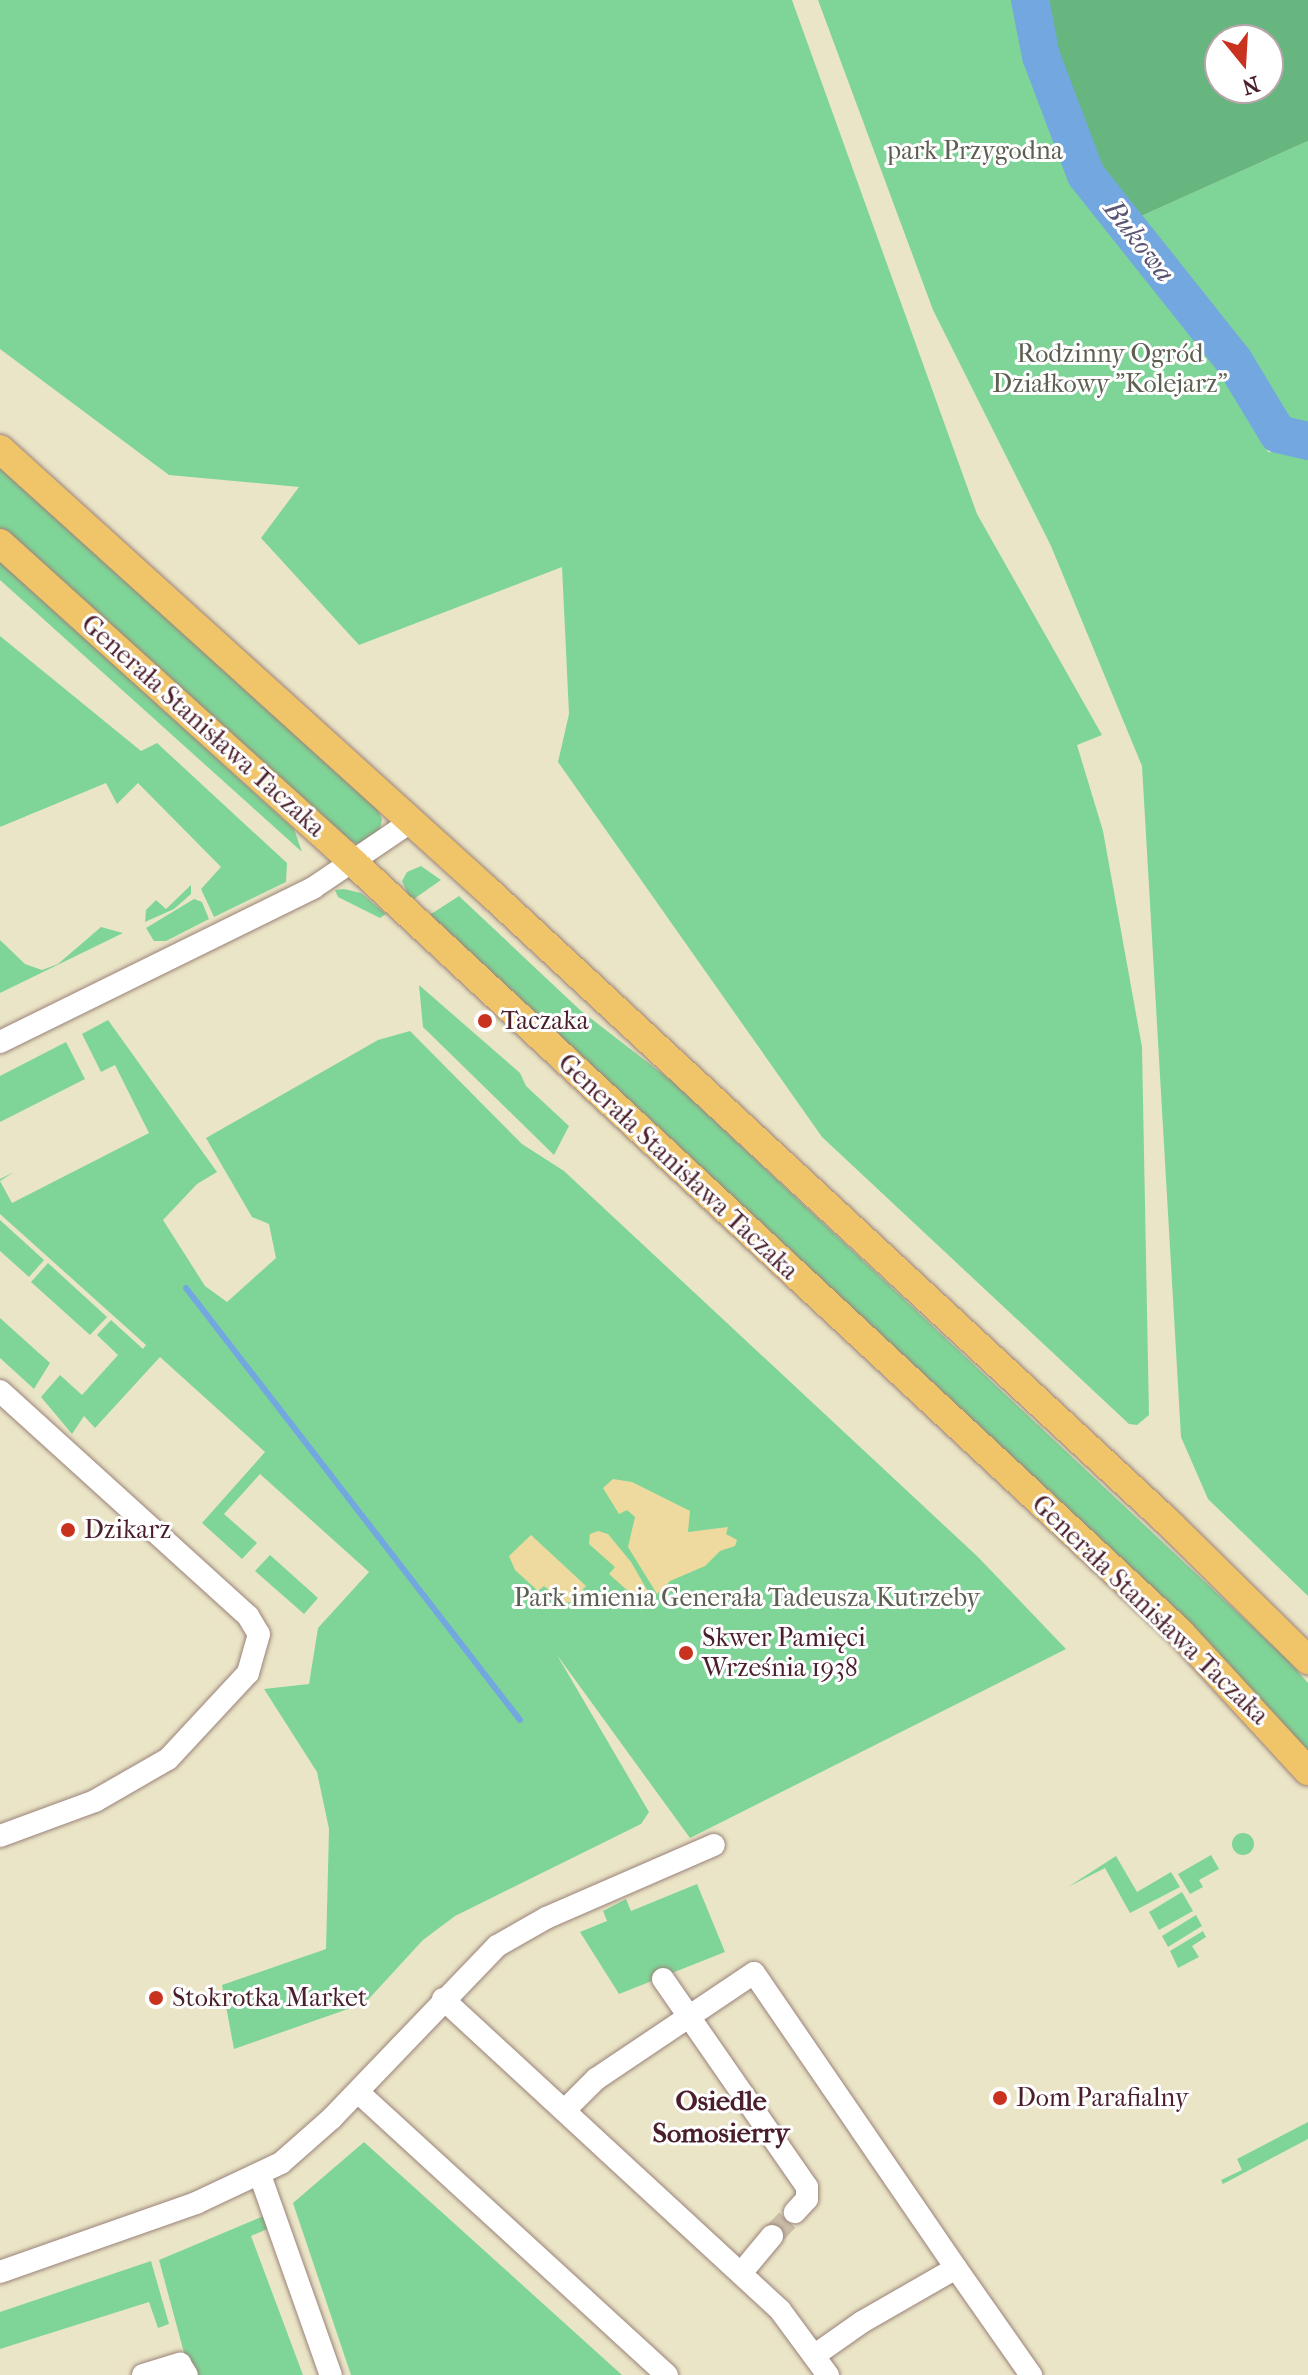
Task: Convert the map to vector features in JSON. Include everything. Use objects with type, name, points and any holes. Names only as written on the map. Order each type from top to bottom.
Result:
[{"type":"main road","points":[[0,449],[412,821],[1170,1524],[1308,1660]]},
{"type":"main road","name":"Generała Stanisława Taczaka","points":[[0,543],[355,864],[1180,1632],[1308,1771]]},
{"type":"street","points":[[0,1042],[355,864],[412,821]]},
{"type":"street","points":[[0,1391],[248,1616],[259,1634],[248,1673],[168,1759],[95,1801],[0,1836]]},
{"type":"street","points":[[0,2272],[196,2203],[260,2175],[296,2153],[358,2092],[482,1958],[521,1931],[714,1845]]},
{"type":"street","points":[[565,2110],[596,2079],[754,1973],[1031,2375]]},
{"type":"street","points":[[663,1979],[807,2187],[807,2199],[795,2212]]},
{"type":"street","points":[[443,1999],[742,2272],[815,2355],[828,2375]]},
{"type":"street","points":[[358,2092],[667,2375]]},
{"type":"street","points":[[260,2175],[331,2375]]},
{"type":"street","points":[[742,2272],[772,2236]]},
{"type":"street","points":[[815,2355],[862,2322],[956,2268]]},
{"type":"street","points":[[143,2375],[180,2364],[187,2375]]},
{"type":"green space","points":[[0,0],[792,0],[977,514],[1102,735],[1077,745],[1103,831],[1142,1047],[1149,1415],[1137,1425],[1129,1424],[822,1137],[558,762],[569,714],[562,567],[359,645],[261,538],[299,487],[169,475],[0,349]]},
{"type":"green space","points":[[818,0],[1027,0],[1039,55],[1119,226],[1308,141],[1308,428],[1281,422],[1260,434],[1268,452],[1308,454],[1308,1596],[1208,1499],[1181,1437],[1142,766],[1051,546],[933,310]]},
{"type":"green space","points":[[1027,0],[1308,0],[1308,141],[1119,226],[1083,174],[1039,55]]},
{"type":"green space","points":[[0,468],[377,808],[382,819],[379,834],[360,844],[349,841],[0,529]]},
{"type":"green space","points":[[0,561],[294,829],[302,852],[0,580]]},
{"type":"green space","points":[[0,636],[141,751],[157,743],[287,863],[286,882],[214,917],[201,889],[221,867],[138,783],[117,804],[106,783],[0,827]]},
{"type":"green space","points":[[421,866],[441,880],[411,901],[402,881],[407,872]]},
{"type":"green space","points":[[191,885],[191,894],[174,909],[145,922],[146,910],[156,900],[166,909]]},
{"type":"green space","points":[[335,890],[361,893],[386,914],[380,918],[338,897]]},
{"type":"green space","points":[[459,896],[580,1010],[673,1082],[1287,1659],[1308,1683],[1308,1751],[1185,1622],[428,916]]},
{"type":"green space","points":[[194,899],[202,902],[209,919],[166,941],[154,941],[146,928]]},
{"type":"green space","points":[[101,927],[123,933],[0,993],[0,940],[25,964],[42,970],[58,964]]},
{"type":"green space","points":[[419,985],[520,1073],[526,1086],[569,1126],[554,1155],[423,1027]]},
{"type":"green space","name":"Park imienia Generała Tadeusza Kutrzeby","points":[[108,1020],[217,1172],[197,1184],[163,1220],[205,1286],[227,1302],[276,1258],[269,1224],[252,1217],[206,1138],[378,1040],[410,1031],[522,1144],[564,1171],[978,1557],[1066,1649],[690,1838],[557,1655],[649,1812],[641,1824],[455,1916],[423,1940],[365,2003],[234,2049],[222,1985],[326,1949],[329,1829],[317,1772],[264,1689],[309,1684],[318,1628],[369,1572],[260,1474],[224,1514],[257,1543],[242,1559],[202,1523],[265,1452],[160,1357],[95,1428],[84,1416],[72,1434],[41,1397],[60,1375],[82,1395],[118,1355],[97,1335],[111,1320],[143,1349],[146,1345],[0,1214],[0,1181],[12,1203],[149,1133],[115,1065],[101,1072],[82,1034]]},
{"type":"green space","points":[[66,1042],[85,1079],[0,1122],[0,1076]]},
{"type":"green space","points":[[0,1220],[44,1260],[29,1277],[0,1251]]},
{"type":"green space","points":[[48,1263],[107,1317],[90,1335],[31,1282]]},
{"type":"green space","points":[[0,1318],[50,1363],[34,1389],[0,1358]]},
{"type":"green space","points":[[270,1555],[318,1598],[304,1614],[255,1571]]},
{"type":"green space","points":[[1243,1833],[1251,1836],[1254,1844],[1251,1852],[1243,1855],[1235,1852],[1232,1844],[1235,1836]]},
{"type":"green space","points":[[1211,1855],[1219,1869],[1199,1880],[1203,1887],[1190,1894],[1178,1874]]},
{"type":"green space","points":[[1116,1856],[1137,1892],[1171,1872],[1180,1887],[1130,1913],[1105,1868],[1068,1887]]},
{"type":"green space","points":[[697,1884],[725,1952],[619,1994],[580,1932],[607,1921],[603,1911],[626,1899],[631,1911]]},
{"type":"green space","points":[[1182,1892],[1193,1911],[1159,1930],[1149,1912]]},
{"type":"green space","points":[[1196,1915],[1202,1926],[1168,1947],[1162,1936]]},
{"type":"green space","points":[[1203,1931],[1206,1937],[1192,1946],[1199,1957],[1178,1968],[1170,1951]]},
{"type":"green space","points":[[1308,2122],[1308,2139],[1223,2184],[1221,2180],[1242,2170],[1237,2159]]},
{"type":"green space","points":[[364,2142],[622,2375],[351,2375],[293,2203]]},
{"type":"green space","points":[[266,2215],[272,2227],[251,2236],[303,2375],[190,2375],[159,2260]]},
{"type":"green space","points":[[151,2261],[169,2324],[158,2328],[149,2302],[0,2349],[0,2312]]},
{"type":"sand","points":[[613,1479],[632,1482],[690,1511],[688,1532],[728,1527],[726,1534],[737,1540],[735,1546],[720,1551],[705,1566],[670,1581],[657,1594],[628,1547],[635,1517],[627,1510],[619,1514],[603,1488]]},
{"type":"sand","points":[[598,1531],[608,1534],[631,1562],[650,1595],[647,1599],[637,1599],[609,1574],[615,1567],[589,1544],[590,1534]]},
{"type":"sand","points":[[531,1535],[586,1586],[571,1602],[564,1603],[544,1586],[538,1591],[515,1570],[509,1556]]},
{"type":"waterway","name":"Bukowa","points":[[1030,0],[1041,56],[1086,175],[1234,361],[1278,434],[1308,441]]},
{"type":"waterway","points":[[186,1288],[520,1720]]},
{"type":"tunnel","points":[[772,2236],[795,2212]]},
{"type":"place","name":"Taczaka","points":[[485,1021]]},
{"type":"place","name":"Dzikarz","points":[[68,1530]]},
{"type":"place","name":"Skwer Pamięci Września 1938","points":[[686,1653]]},
{"type":"place","name":"Stokrotka Market","points":[[156,1998]]},
{"type":"place","name":"Dom Parafialny","points":[[1000,2098]]},
{"type":"district","name":"Osiedle Somosierry","points":[[721,2117]]},
{"type":"park label","name":"park Przygodna","points":[[975,151]]},
{"type":"park label","name":"Rodzinny Ogród Działkowy \"Kolejarz\"","points":[[1110,369]]}]
